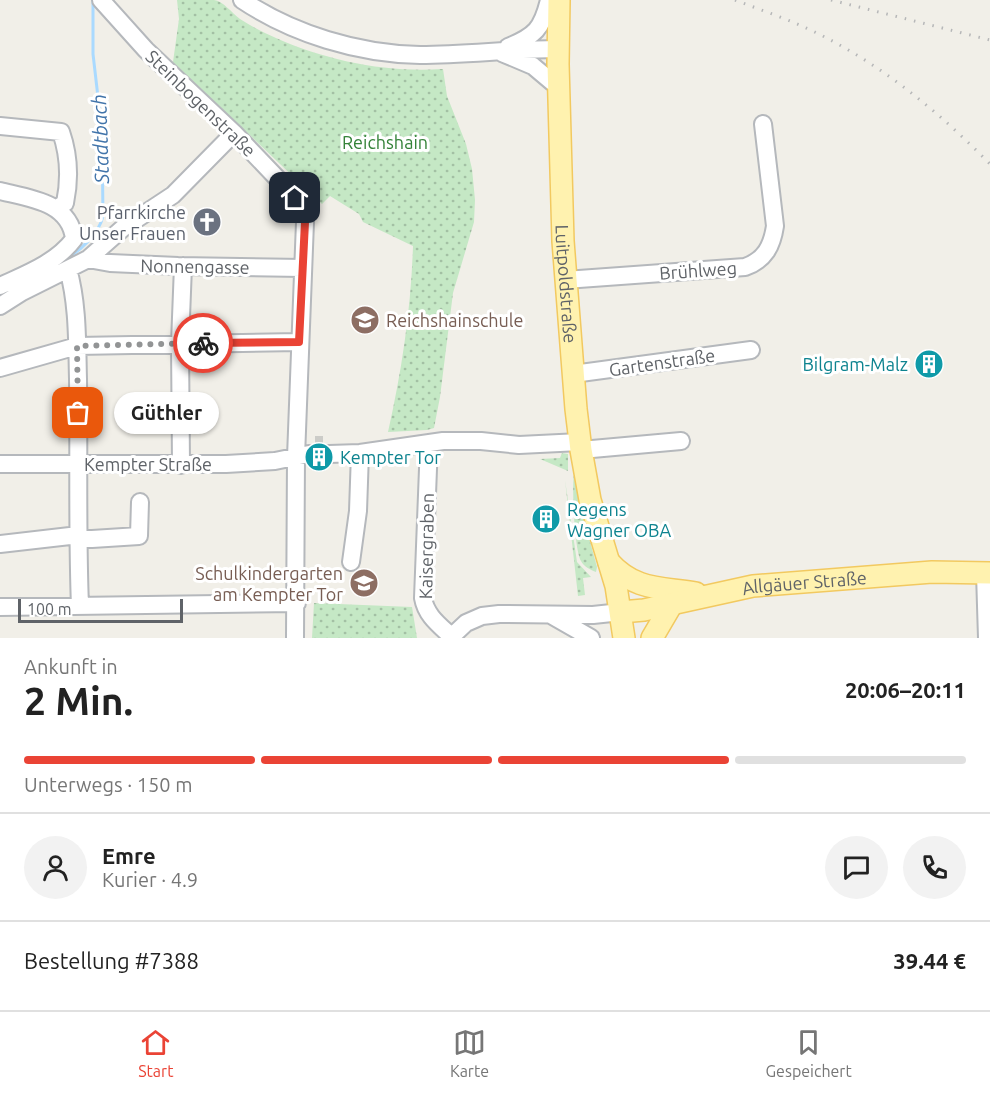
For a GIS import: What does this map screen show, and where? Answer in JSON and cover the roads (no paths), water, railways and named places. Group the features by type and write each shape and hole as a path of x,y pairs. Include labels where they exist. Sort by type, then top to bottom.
{"main road":[{"name":"Luitpoldstraße","path":"559,0 558,49 565,280 573,374 581,446 592,506 609,562 621,612 624,638"},
{"path":"552,82 560,102"},
{"path":"609,562 620,574 636,583 705,595"},
{"name":"Allgäuer Straße","path":"621,612 672,604 753,586 798,581 933,572 988,573"},
{"path":"652,638 672,604"}],"street":[{"name":"Steinbogenstraße","path":"101,0 146,50 234,134 295,198 303,211 305,222 299,342 314,451 295,638"},
{"path":"242,0 268,17 308,33 384,52 439,54 558,49"},
{"path":"499,51 528,39 545,17 549,0"},
{"path":"499,51 508,57 533,66 552,82"},
{"name":"Brühlweg","path":"565,280 746,267 755,264 765,255 773,240 775,226 763,124"},
{"path":"0,126 61,132 67,151 68,189 65,203 57,208"},
{"path":"0,306 173,195 234,134"},
{"path":"0,190 57,208 71,227 74,239 76,257 73,291 77,346 80,606"},
{"path":"0,286 49,261 76,257"},
{"name":"Nonnengasse","path":"76,257 110,263 303,267"},
{"path":"182,465 180,343 183,266"},
{"path":"0,368 77,346 299,342"},
{"name":"Gartenstraße","path":"573,374 751,350"},
{"name":"Kempter Straße","path":"0,464 182,465 275,461 314,451 358,453 443,441 581,446 681,441"},
{"name":"Kaisergraben","path":"429,443 424,609 450,637"},
{"path":"351,562 358,511 358,453"},
{"path":"0,544 47,538 139,536 140,502"},
{"path":"987,638 988,573"},
{"path":"0,607 297,603"},
{"path":"450,637 466,623 482,616 621,612"},
{"path":"551,614 591,638"}],"waterway":[{"name":"Stadtbach","path":"64,260 88,241 101,223 103,216 102,132 93,54 93,0"}],"tunnel":[{"path":"315,444 323,444"}],"railway":[{"path":"735,0 804,27 880,70 926,105 990,164"},
{"path":"831,0 990,40"}],"place":[{"name":"Pfarrkirche Unser Frauen","path":"207,222"},
{"name":"Reichshainschule","path":"365,320"},
{"name":"Bilgram-Malz","path":"929,364"},
{"name":"Güthler","path":"78,413"},
{"name":"Kempter Tor","path":"319,457"},
{"name":"Regens Wagner OBA","path":"546,519"},
{"name":"Schulkindergarten am Kempter Tor","path":"364,583"}],"park label":[{"name":"Reichshain","path":"385,142"}]}
